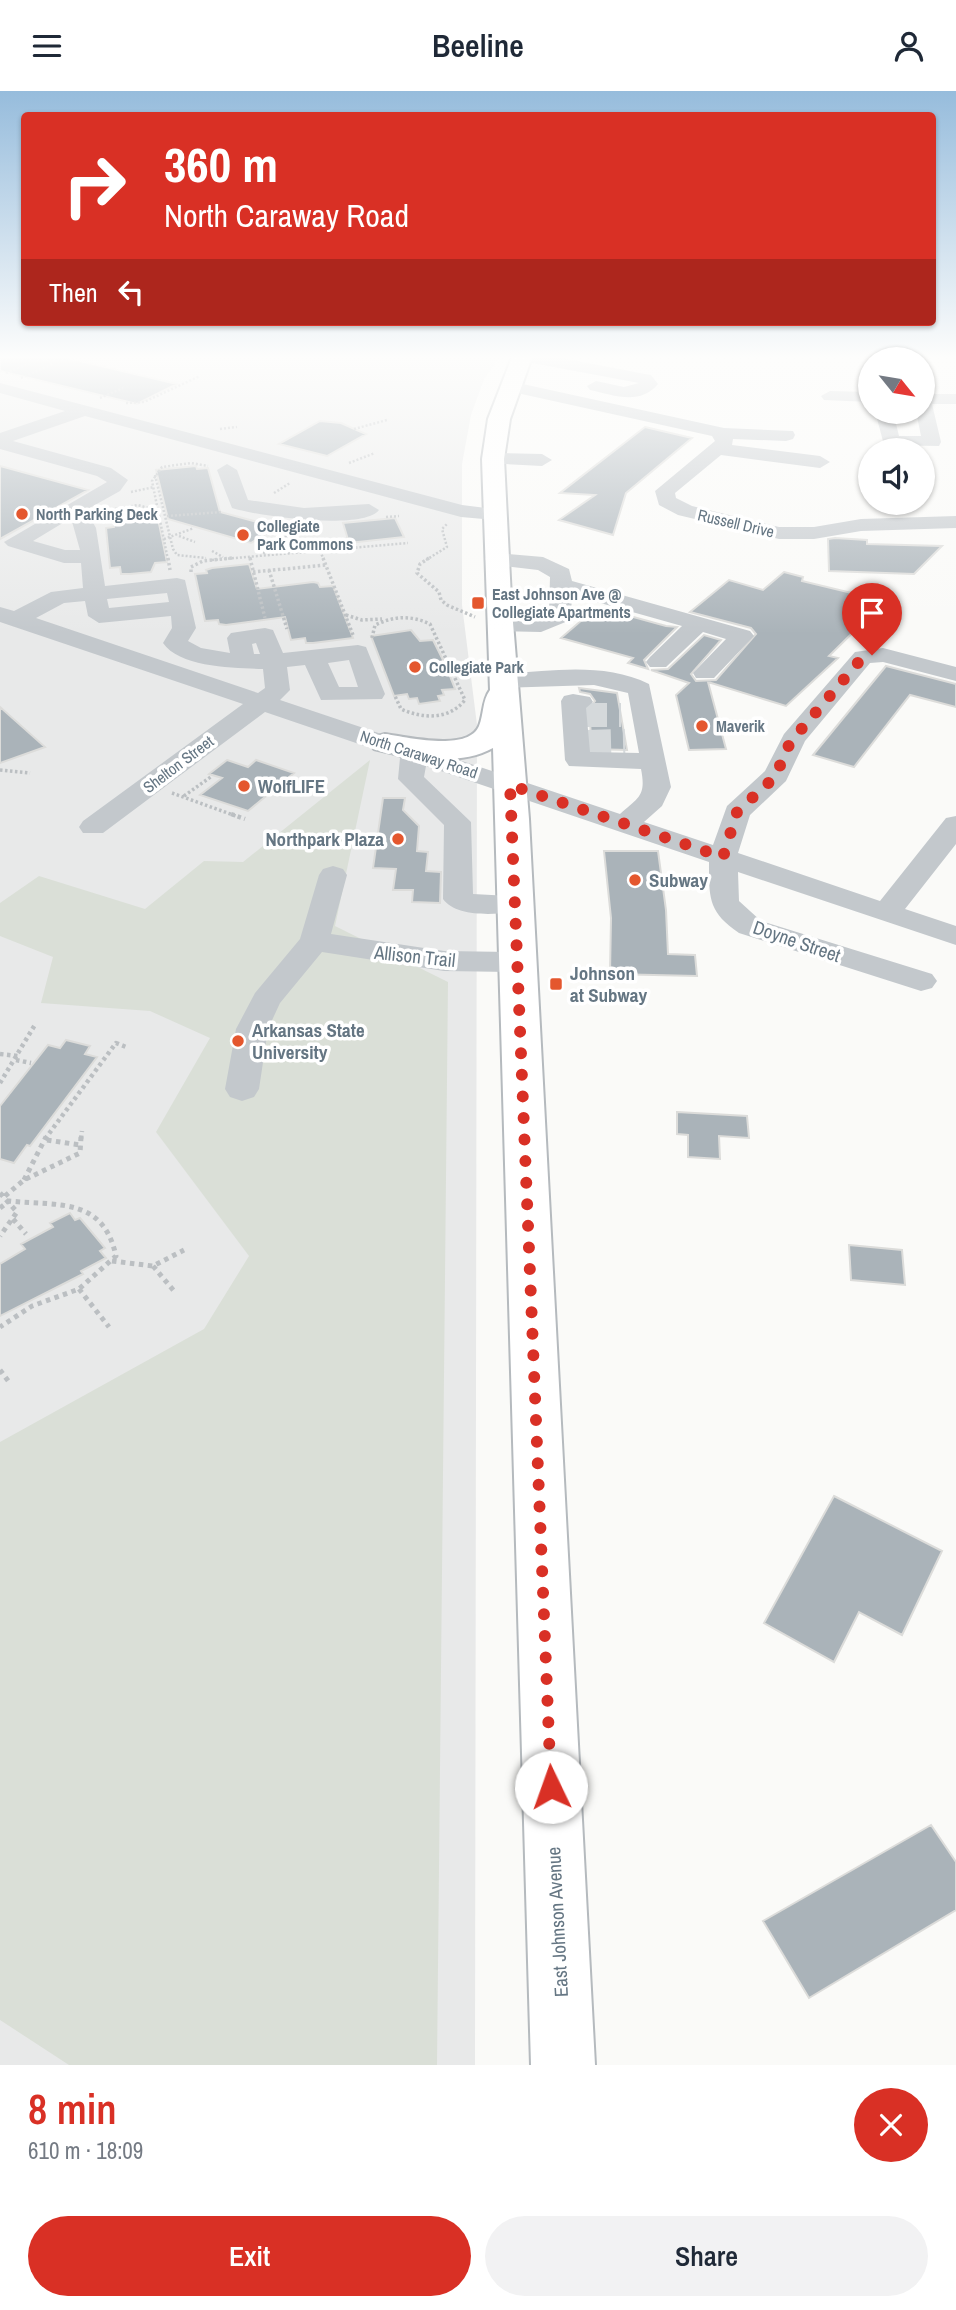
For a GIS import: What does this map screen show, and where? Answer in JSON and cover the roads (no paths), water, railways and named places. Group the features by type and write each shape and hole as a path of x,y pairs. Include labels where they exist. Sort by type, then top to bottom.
{"main road":[{"name":"East Johnson Avenue","path":"494,449 496,559 488,627 503,681 510,785 563,2065"},
{"path":"385,743 458,750 482,741 492,731 503,681"},
{"path":"545,2065 558,1940"}],"street":[{"path":"27,449 104,472 118,479 113,487 15,542 64,557 89,556"},
{"path":"201,449 301,487 495,514"},
{"name":"Russell Drive","path":"708,449 664,491 666,501 685,511 779,533 814,533 874,524 956,522"},
{"path":"760,449 820,462"},
{"path":"493,459 542,460"},
{"path":"218,468 239,504 301,487"},
{"path":"301,487 293,516 369,510"},
{"path":"74,508 85,519 93,593 99,616 181,608 184,628 175,640 178,646 244,663 239,638 265,635 274,661 278,690 264,701"},
{"path":"488,627 541,625 560,615 561,574 544,564 496,559"},
{"path":"561,585 742,636 705,673"},
{"path":"8,616 59,597 93,593"},
{"name":"North Caraway Road","path":"8,616 956,936"},
{"path":"658,662 699,623"},
{"name":"Doyne Street","path":"921,981 750,927 734,917 724,902 723,857 737,812 777,775 784,753 793,739 863,657 872,655 956,674"},
{"path":"274,661 313,657"},
{"path":"503,681 578,717"},
{"path":"578,717 631,682 640,689 636,726 658,787 652,800 625,824"},
{"name":"Shelton Street","path":"93,827 264,701"},
{"path":"578,717 578,760 636,726"},
{"path":"414,753 411,779 457,822 460,830 458,899 467,903 516,903"},
{"path":"886,912 956,824"},
{"path":"242,1089 247,1048 261,1010 314,941 333,875"},
{"name":"Allison Trail","path":"314,941 444,961 517,962"}],"tunnel":[{"path":"583,715 621,715"},
{"path":"587,742 625,741"}],"place":[{"name":"North Parking Deck","path":"22,514"},
{"name":"Collegiate Park Commons","path":"243,535"},
{"name":"East Johnson Ave @ Collegiate Apartments","path":"478,603"},
{"name":"Collegiate Park","path":"415,667"},
{"name":"Maverik","path":"702,726"},
{"name":"WolfLIFE","path":"244,786"},
{"name":"Northpark Plaza","path":"398,839"},
{"name":"Subway","path":"635,880"},
{"name":"Johnson at Subway","path":"556,984"},
{"name":"Arkansas State University","path":"238,1041"}]}
